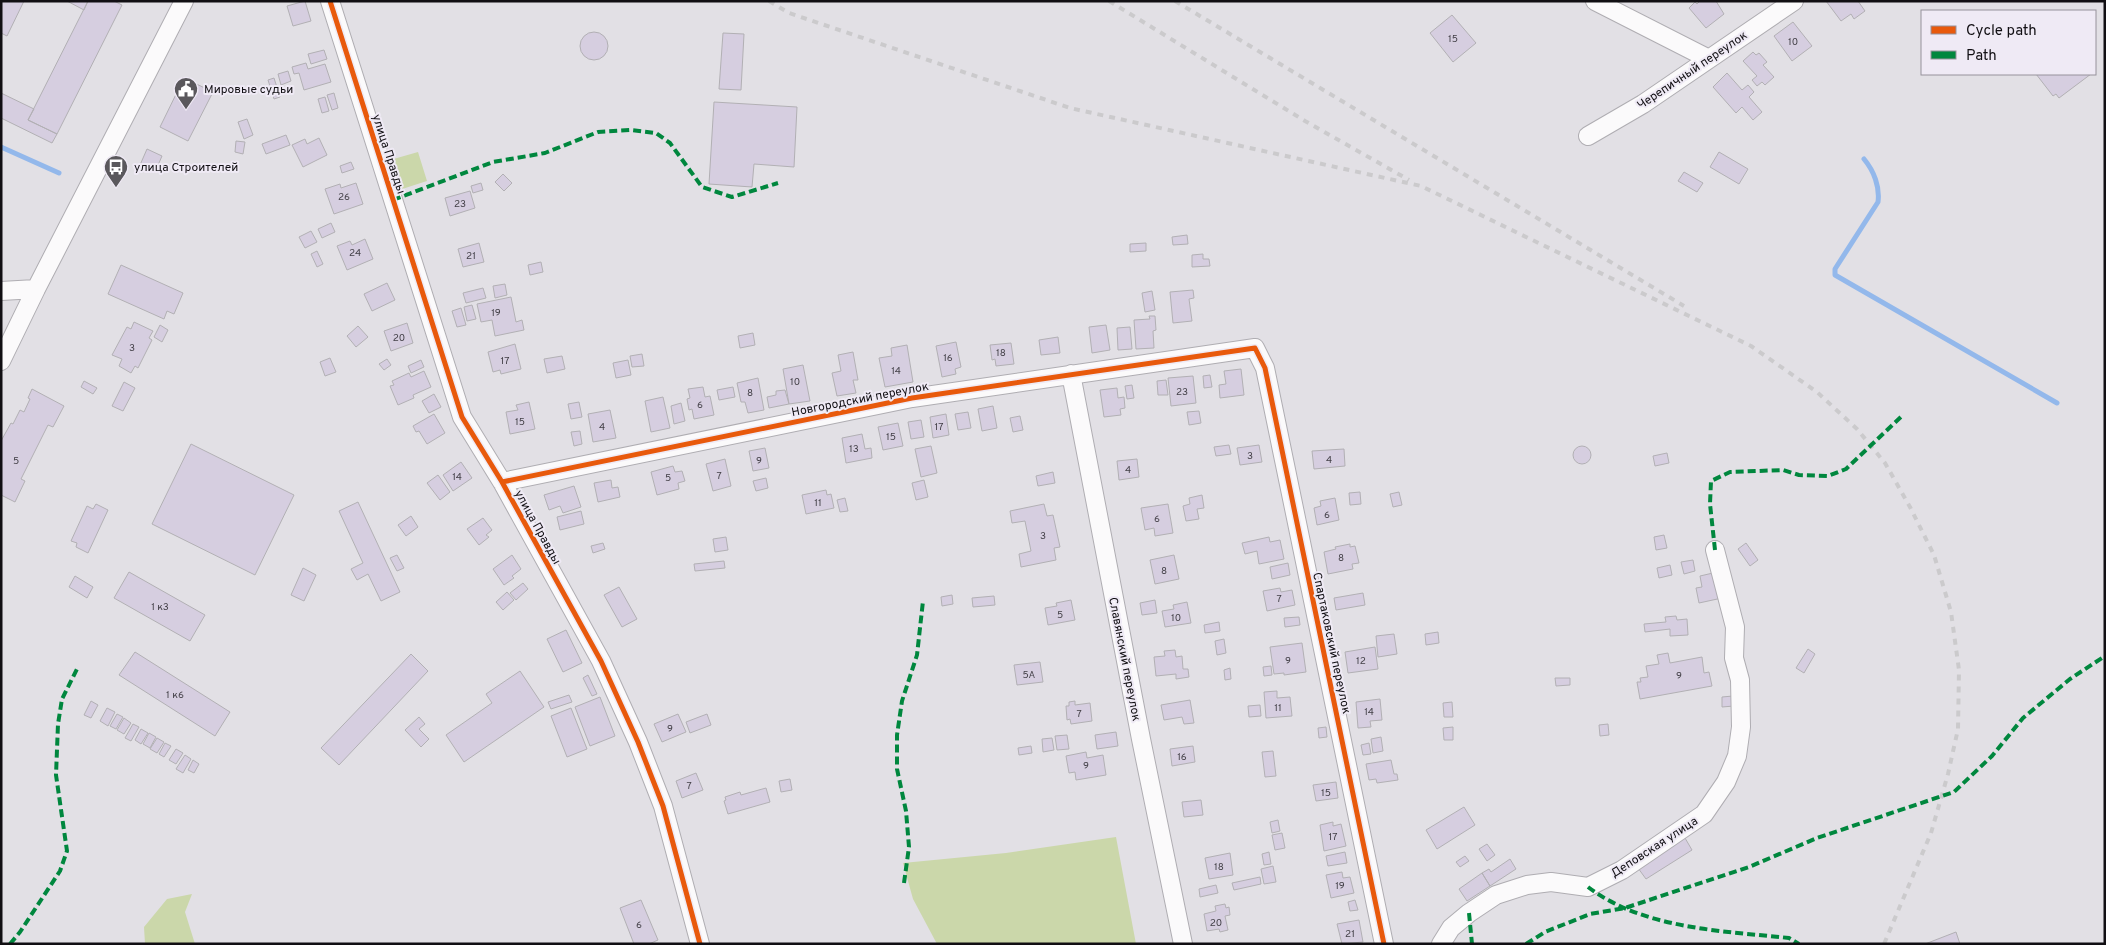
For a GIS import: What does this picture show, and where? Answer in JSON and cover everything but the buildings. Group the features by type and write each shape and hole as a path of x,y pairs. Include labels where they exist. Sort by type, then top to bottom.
{"street":[{"path":"1,361 184,1"},
{"name":"улица Правды","path":"330,1 462,417 502,482 601,661 638,742 663,806 700,944"},
{"path":"1596,1 1709,59"},
{"name":"Черепичный переулок","path":"1588,136 1643,104 1794,1"},
{"path":"1,291 36,289"},
{"name":"Новгородский переулок","path":"502,482 912,398 1255,348"},
{"name":"Спартаковский переулок","path":"1255,348 1265,368 1384,944"},
{"name":"Славянский переулок","path":"1070,374 1141,740 1183,944"},
{"name":"Деповская улица","path":"1441,944 1451,928 1469,912 1496,896 1527,885 1551,882 1588,887 1622,870 1643,854 1678,834 1704,814 1726,782 1737,756 1741,727 1740,680 1734,658 1734,627 1715,550"}],"green space":[{"path":"418,152 427,181 399,190 390,160"},
{"path":"1116,837 1136,944 937,944 913,899 903,863 1006,853"},
{"path":"192,894 185,912 195,944 145,944 144,927 167,899"}],"waterway":[{"path":"1,147 59,173"},
{"path":"1864,159 1875,179 1878,202 1835,269 1835,275 2057,403"}],"railway":[{"path":"769,1 789,13 1070,108 1421,186 1751,346 1817,392 1857,429 1885,463 1910,507 1934,555 1951,612 1959,670 1958,729 1948,774 1931,833 1884,944"},
{"path":"1109,1 1305,121 1409,180"},
{"path":"1175,1 1684,306"}],"marked path":[{"path":"393,200 493,162 545,153 598,132 631,130 656,133 670,143 702,187 732,197 778,183"},
{"path":"1715,550 1710,504 1711,481 1730,472 1783,470 1799,475 1828,476 1846,469 1903,415"},
{"path":"904,883 909,847 906,811 897,769 897,735 902,701 917,655 923,601"},
{"path":"1526,944 1545,932 1590,914 1625,908 1749,867 1817,838 1954,792 1992,756 2023,718 2070,679 2105,656"},
{"path":"10,944 60,871 67,851 56,775 58,724 62,699 78,667"},
{"path":"1588,887 1610,901 1633,912 1658,920 1711,930 1789,938 1799,944"},
{"path":"1469,913 1472,944"}],"cycle path":[{"path":"330,1 462,417 502,482 601,661 638,742 663,806 700,944"},
{"path":"502,482 912,398 1255,348 1265,368 1384,944"}],"place":[{"name":"Мировые судьи","path":"186,110"},
{"name":"улица Строителей","path":"116,188"}]}
